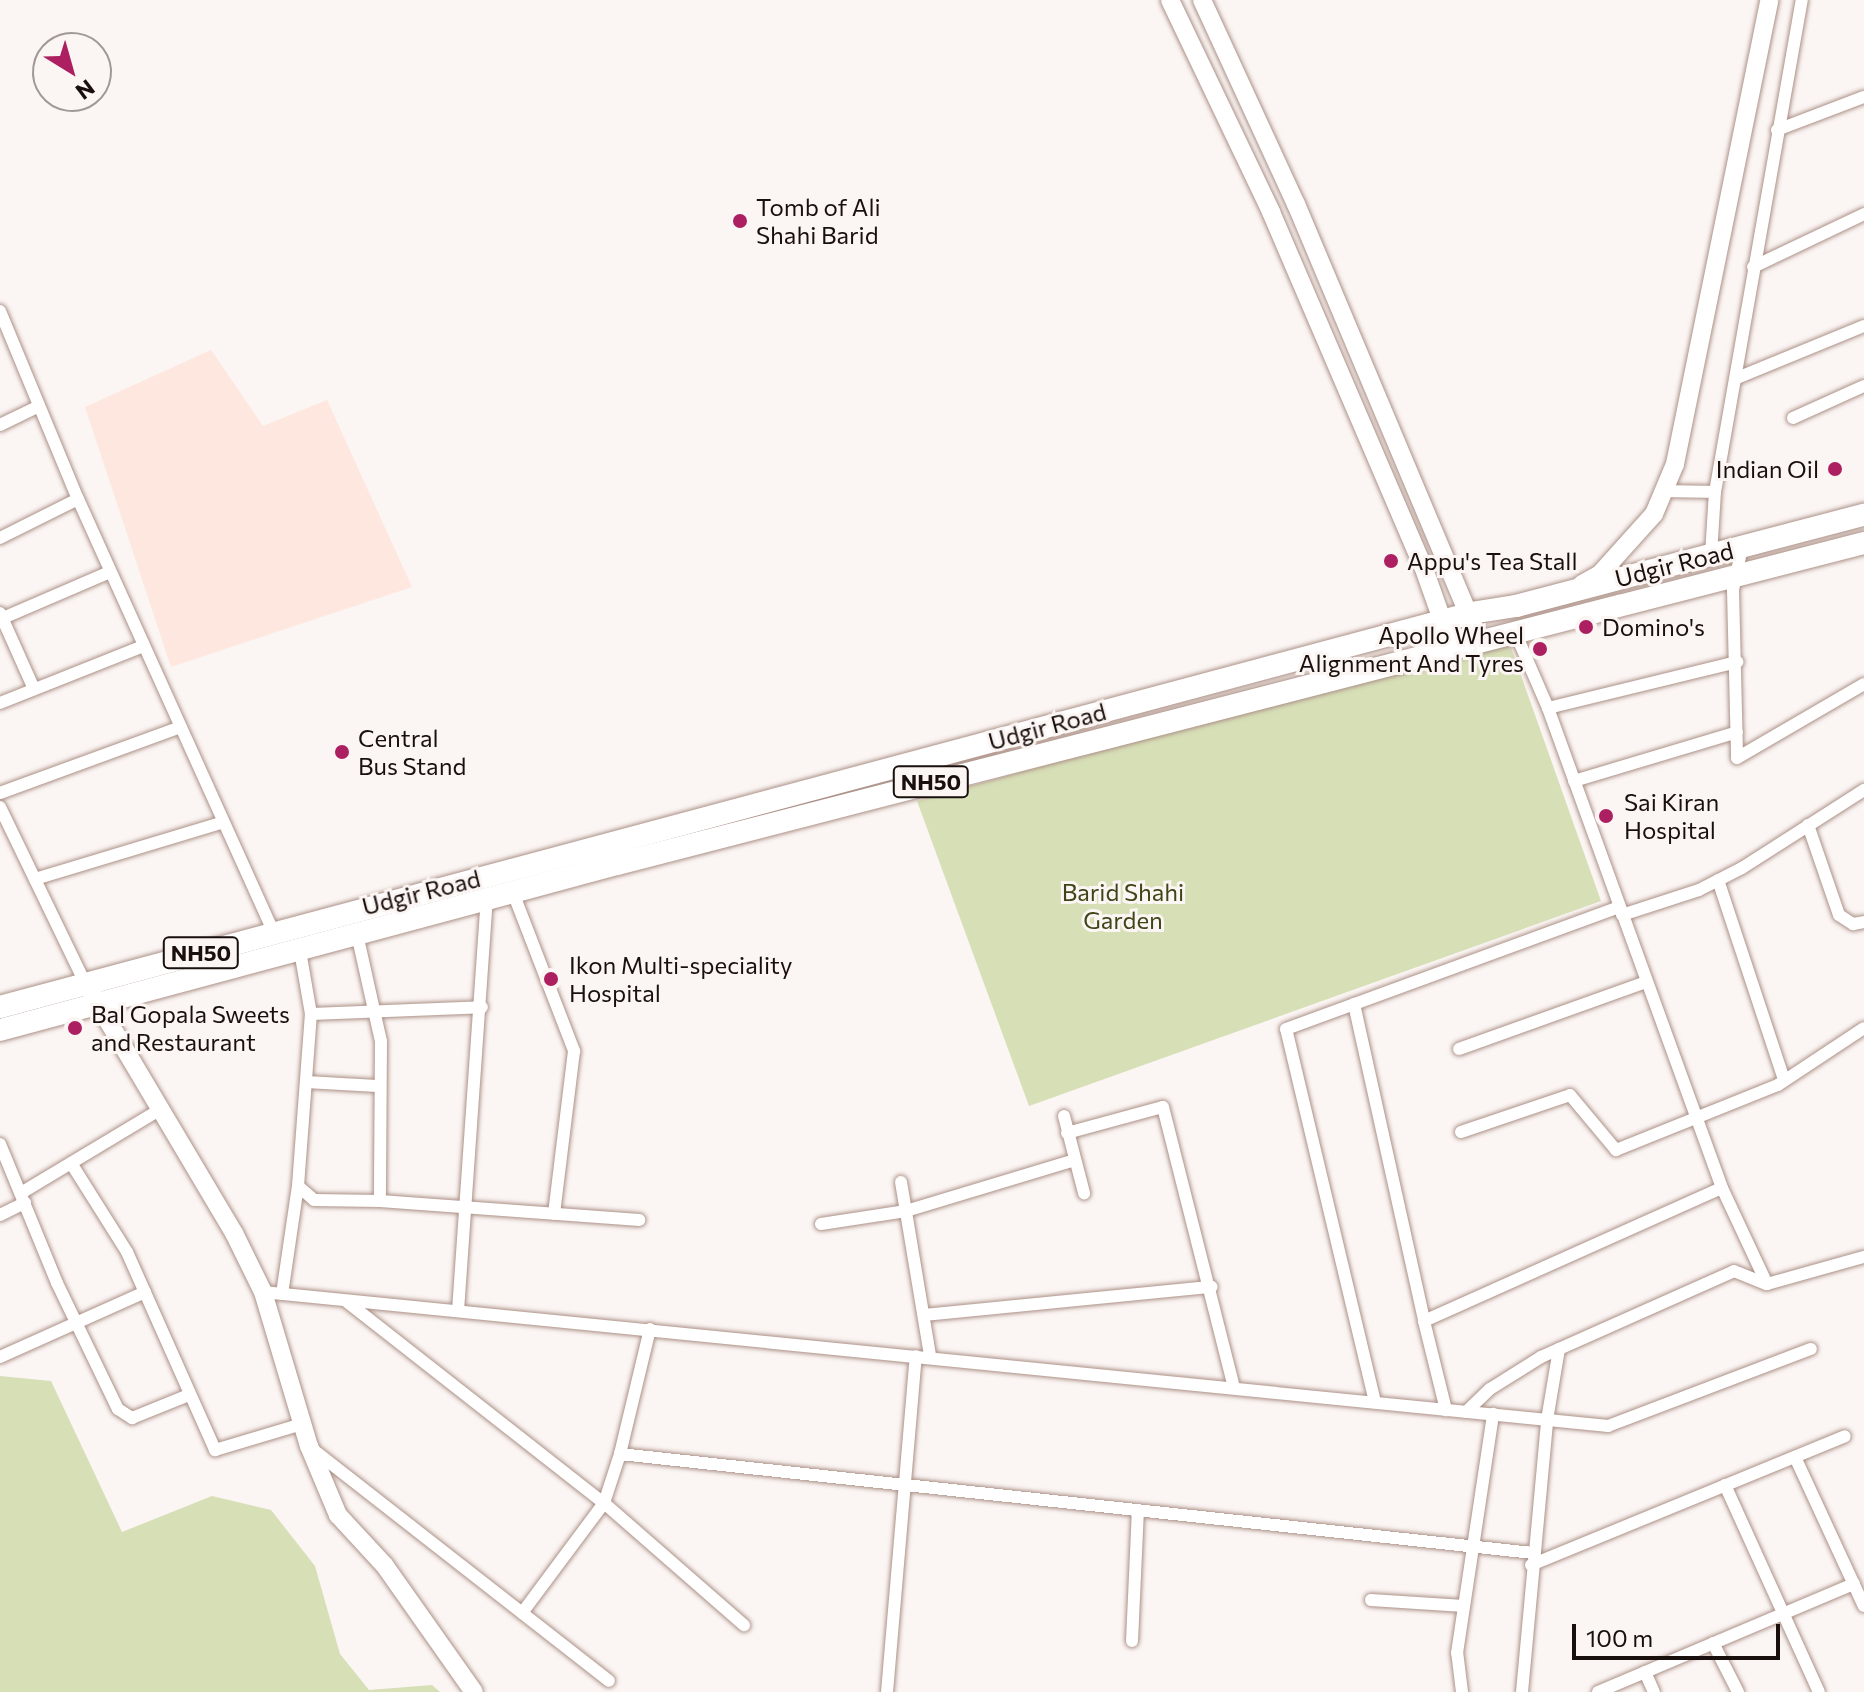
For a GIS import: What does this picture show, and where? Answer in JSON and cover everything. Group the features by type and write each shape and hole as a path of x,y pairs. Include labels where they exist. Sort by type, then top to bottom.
{"highway":[{"name":"Udgir Road","path":"286,945 295,926 1471,613 1864,515"},
{"name":"Udgir Road","path":"0,1007 92,994 286,945 357,934 1864,543"},
{"name":"Udgir Road","path":"0,1030 92,994"}],"street":[{"path":"1202,0 1296,204 1471,613 1480,641"},
{"path":"1569,591 1600,574 1654,514 1665,491 1718,264 1769,0"},
{"path":"1711,555 1715,492 1802,0"},
{"path":"1176,1 1271,212 1445,621 1452,648"},
{"path":"1777,130 1864,97"},
{"path":"1753,267 1864,214"},
{"path":"0,311 37,407 221,823 286,945 311,1014 298,1186 272,1293"},
{"path":"1737,378 1864,326"},
{"path":"1793,418 1864,386"},
{"path":"0,425 37,407"},
{"path":"1665,491 1715,492"},
{"path":"0,538 78,499"},
{"path":"1742,547 1736,577 1737,758 1864,684"},
{"path":"34,689 1,615 110,572"},
{"path":"1515,632 1548,708 1722,1188 1767,1284"},
{"path":"0,703 143,646"},
{"path":"1548,708 1737,662"},
{"path":"0,793 180,727"},
{"path":"1574,781 1737,732"},
{"path":"1375,1402 1286,1029 1620,911 1718,880 1863,793"},
{"path":"0,807 92,994 159,1110 272,1293 302,1424 338,1515 385,1566 474,1692"},
{"path":"35,879 221,823"},
{"path":"1808,825 1839,915 1853,924 1864,922"},
{"path":"496,872 513,892 574,1051 554,1214"},
{"path":"458,1311 469,1208 487,899 496,872"},
{"path":"1718,880 1784,1079"},
{"path":"357,934 381,1041 377,1086 380,1201"},
{"path":"1459,1049 1646,982"},
{"path":"1354,1004 1446,1410"},
{"path":"311,1014 372,1008 482,1007"},
{"path":"1461,1132 1563,1094 1577,1098 1616,1150 1697,1119 1815,1065 1864,1028"},
{"path":"306,1082 377,1086"},
{"path":"1067,1133 1163,1107 1212,1287 1234,1387"},
{"path":"0,1215 71,1163 159,1110"},
{"path":"1064,1116 1072,1161 1084,1193"},
{"path":"0,1144 77,1323 123,1415 132,1418 189,1395"},
{"path":"821,1224 906,1211 1072,1161"},
{"path":"71,1163 127,1252 215,1450 302,1424"},
{"path":"901,1182 930,1356"},
{"path":"298,1186 314,1200 380,1201 639,1220"},
{"path":"1424,1321 1722,1188"},
{"path":"1466,1412 1490,1389 1559,1349 1734,1271 1767,1284 1864,1257"},
{"path":"924,1315 1212,1287"},
{"path":"0,1357 145,1292"},
{"path":"272,1293 930,1356 1608,1426 1811,1349"},
{"path":"344,1300 604,1503 744,1625"},
{"path":"522,1613 604,1503 620,1454 650,1329"},
{"path":"1522,1692 1532,1559 1547,1420 1559,1349"},
{"path":"887,1692 916,1356"},
{"path":"1462,1692 1457,1653 1493,1414"},
{"path":"620,1454 1475,1547 1532,1559 1845,1436"},
{"path":"309,1446 609,1681"},
{"path":"1795,1457 1864,1606"},
{"path":"1725,1485 1819,1692"},
{"path":"1132,1641 1138,1510"},
{"path":"1598,1692 1854,1584"},
{"path":"1371,1600 1464,1606"},
{"path":"1713,1643 1738,1692"},
{"path":"1645,1672 1654,1692"}],"shaded area":[{"path":"211,350 263,426 327,400 412,587 171,667 85,407"}],"green space":[{"name":"Barid Shahi Garden","path":"1507,636 1601,901 1029,1106 917,801"},
{"path":"0,1376 51,1381 122,1532 212,1496 271,1510 315,1566 340,1654 369,1690 432,1685 440,1692 0,1692"}],"place":[{"name":"Tomb of Ali Shahi Barid","path":"740,221"},
{"name":"Indian Oil","path":"1835,469"},
{"name":"Appu's Tea Stall","path":"1391,561"},
{"name":"Domino's","path":"1586,627"},
{"name":"Apollo Wheel Alignment And Tyres","path":"1540,649"},
{"name":"Central Bus Stand","path":"342,752"},
{"name":"Sai Kiran Hospital","path":"1606,816"},
{"name":"Ikon Multi-speciality Hospital","path":"551,979"},
{"name":"Bal Gopala Sweets and Restaurant","path":"75,1028"}]}
